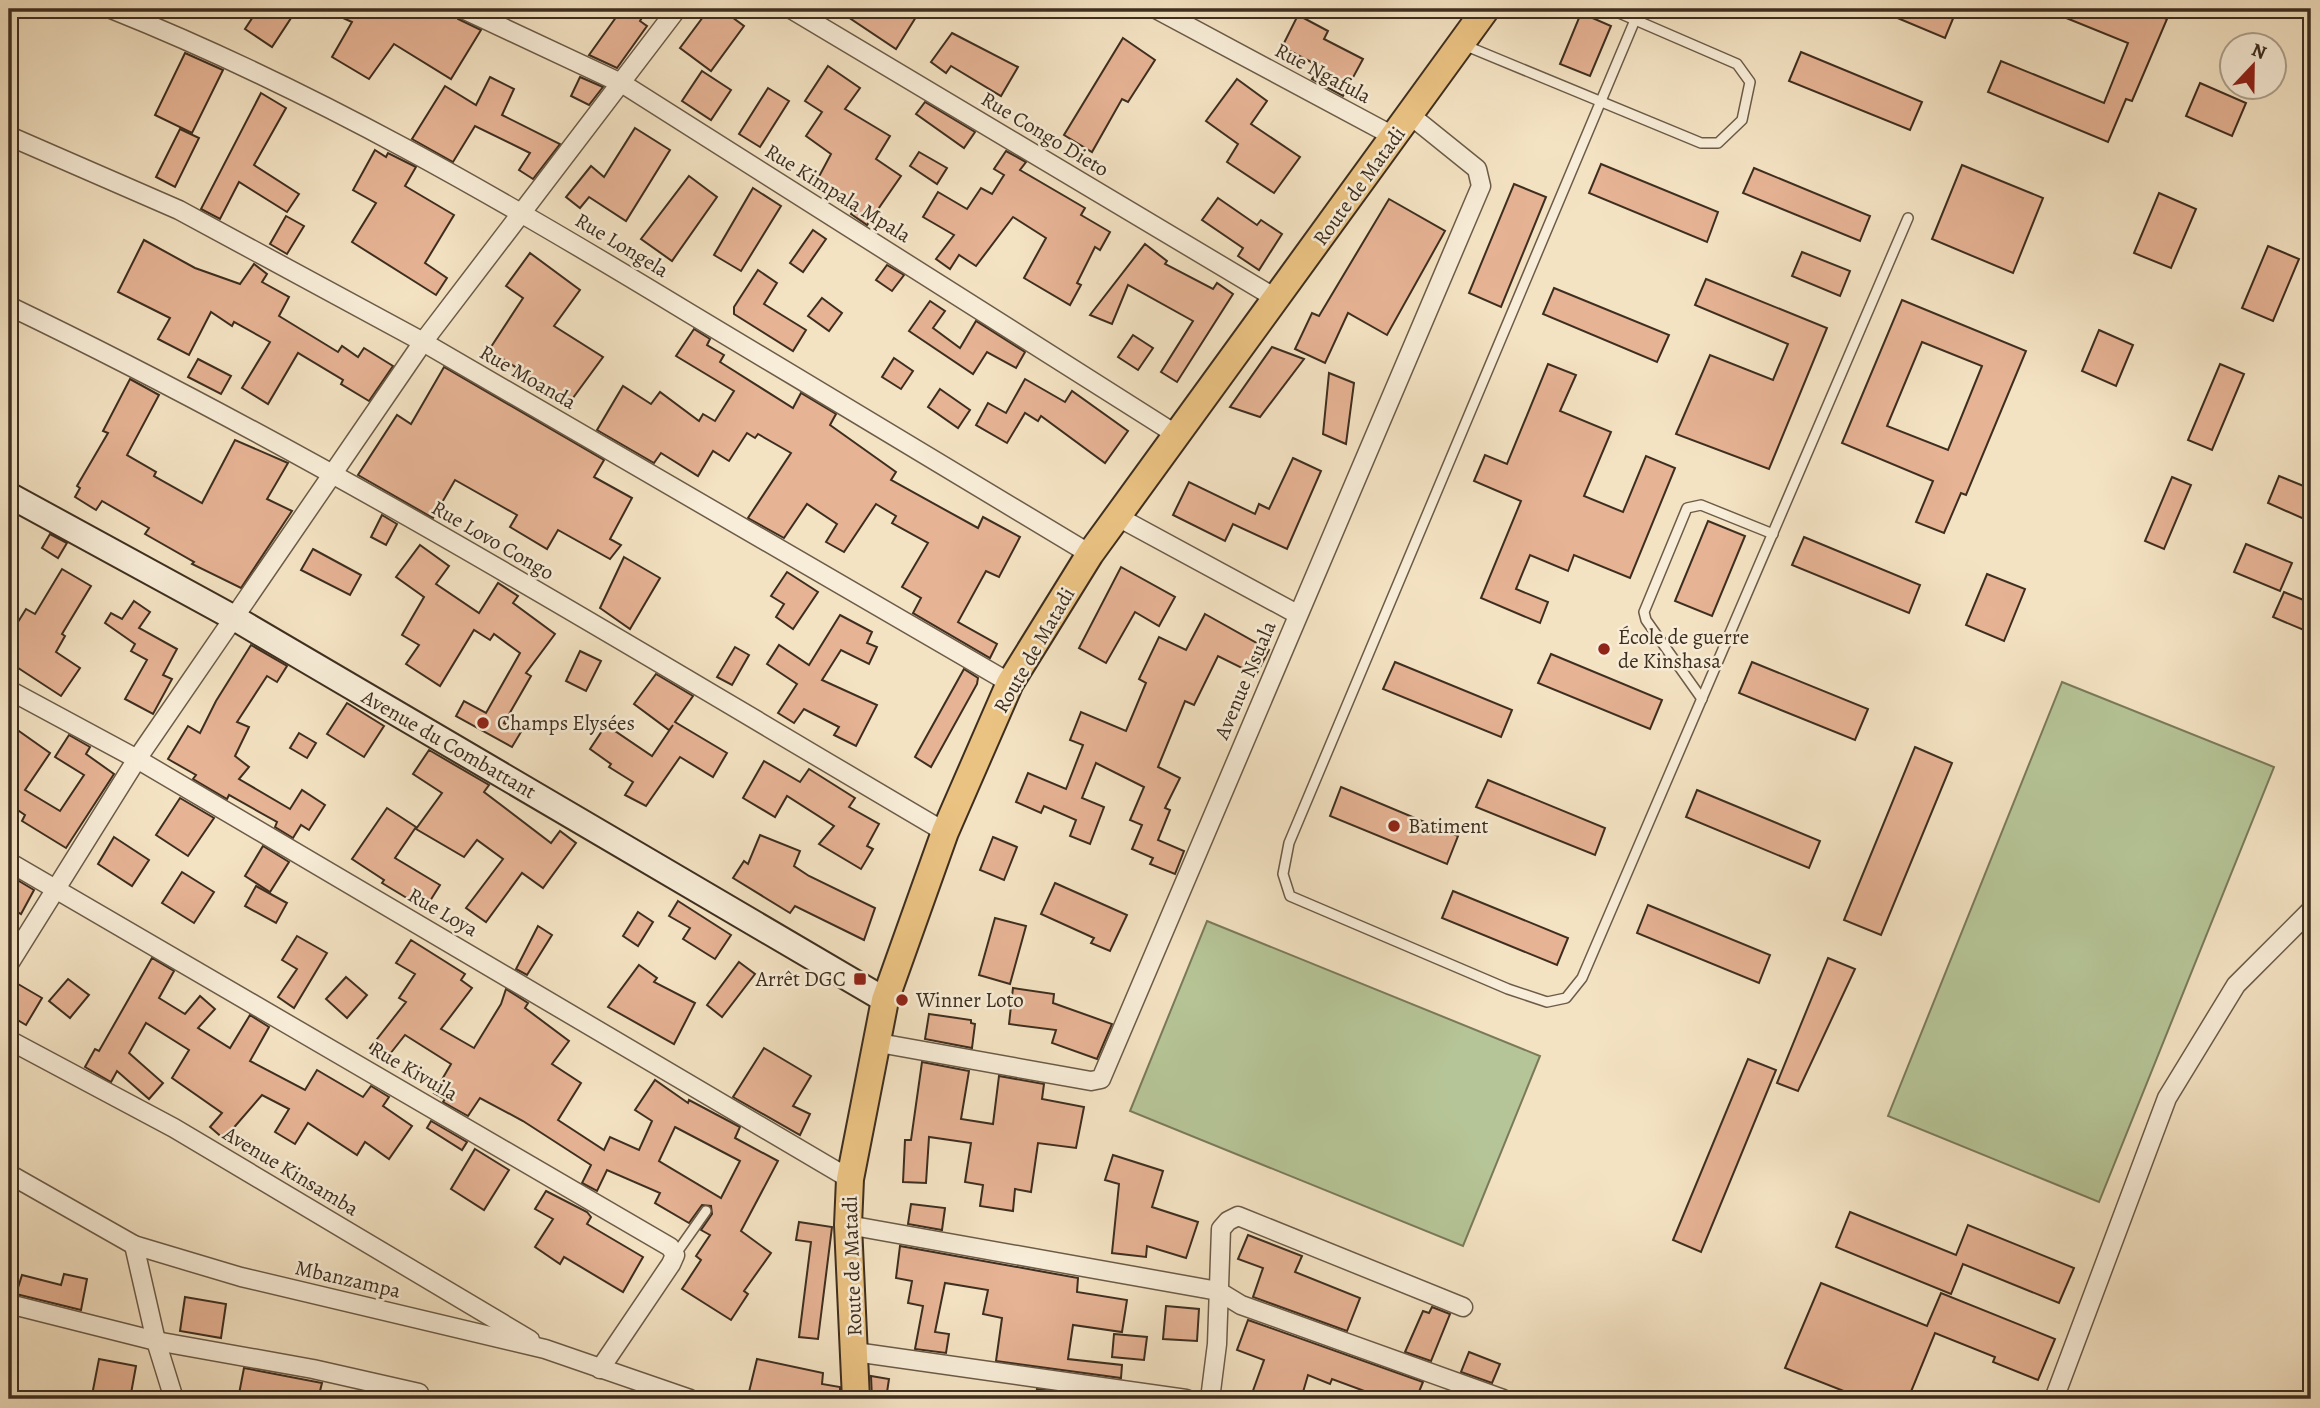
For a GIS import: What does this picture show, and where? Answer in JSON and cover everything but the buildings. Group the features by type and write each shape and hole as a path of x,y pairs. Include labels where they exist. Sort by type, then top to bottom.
{"main road":[{"name":"Route de Matadi","path":"856,1399 848,1225 850,1179 886,1000 945,832 1010,683 1090,554 1486,9"}],"street":[{"name":"Rue Longela","path":"111,9 176,35 353,120 523,212 1090,554"},
{"name":"Rue Kimpala Mpala","path":"463,9 623,84 1177,435"},
{"path":"9,964 137,759 236,619 423,342 623,84 677,9"},
{"name":"Rue Congo Dieto","path":"791,9 1277,299"},
{"name":"Rue Ngafula","path":"1156,9 1395,137"},
{"name":"Avenue Nsuala","path":"879,1044 1091,1081 1101,1079 1481,186 1477,169 1410,115"},
{"name":"Rue Moanda","path":"9,136 179,209 423,342 1010,683"},
{"name":"Rue Lovo Congo","path":"9,306 95,347 334,473 945,832"},
{"name":"Avenue du Combattant","path":"9,495 236,619 886,1000"},
{"path":"1118,517 1297,614"},
{"name":"Rue Loya","path":"9,690 137,759 850,1179"},
{"name":"Rue Kivuila","path":"9,862 670,1247 675,1255"},
{"path":"2054,1399 2167,1098 2236,985 2311,910"},
{"name":"Avenue Kinsamba","path":"9,1040 174,1128 545,1349"},
{"name":"Mbanzampa","path":"9,1174 134,1245 241,1277 545,1349 680,1398"},
{"path":"1210,1399 1217,1344 1221,1229 1228,1220 1238,1216 1463,1307"},
{"path":"848,1225 1218,1291 1241,1305 1503,1399"},
{"path":"134,1245 156,1341 174,1399"},
{"path":"600,1369 675,1255"},
{"path":"9,1304 156,1341 313,1368 419,1393"},
{"path":"855,1352 1186,1399"}],"lane":[{"path":"1462,44 1700,143 1718,143 1742,120 1750,82 1737,64 1609,9"},
{"path":"1635,20 1289,843 1283,874 1290,896 1508,989 1547,1002 1566,998 1582,978 1908,218"},
{"path":"1702,699 1646,620 1646,602 1687,508 1701,505 1773,534"},
{"path":"675,1255 706,1211"}],"green space":[{"path":"2062,682 2274,767 2099,1202 1888,1116"},
{"path":"1207,921 1540,1056 1463,1246 1130,1111"}],"place":[{"name":"École de guerre de Kinshasa","path":"1604,649"},
{"name":"Champs Elysées","path":"483,723"},
{"name":"Batiment","path":"1394,826"},
{"name":"Arrêt DGC","path":"860,979"},
{"name":"Winner Loto","path":"902,1000"}]}
